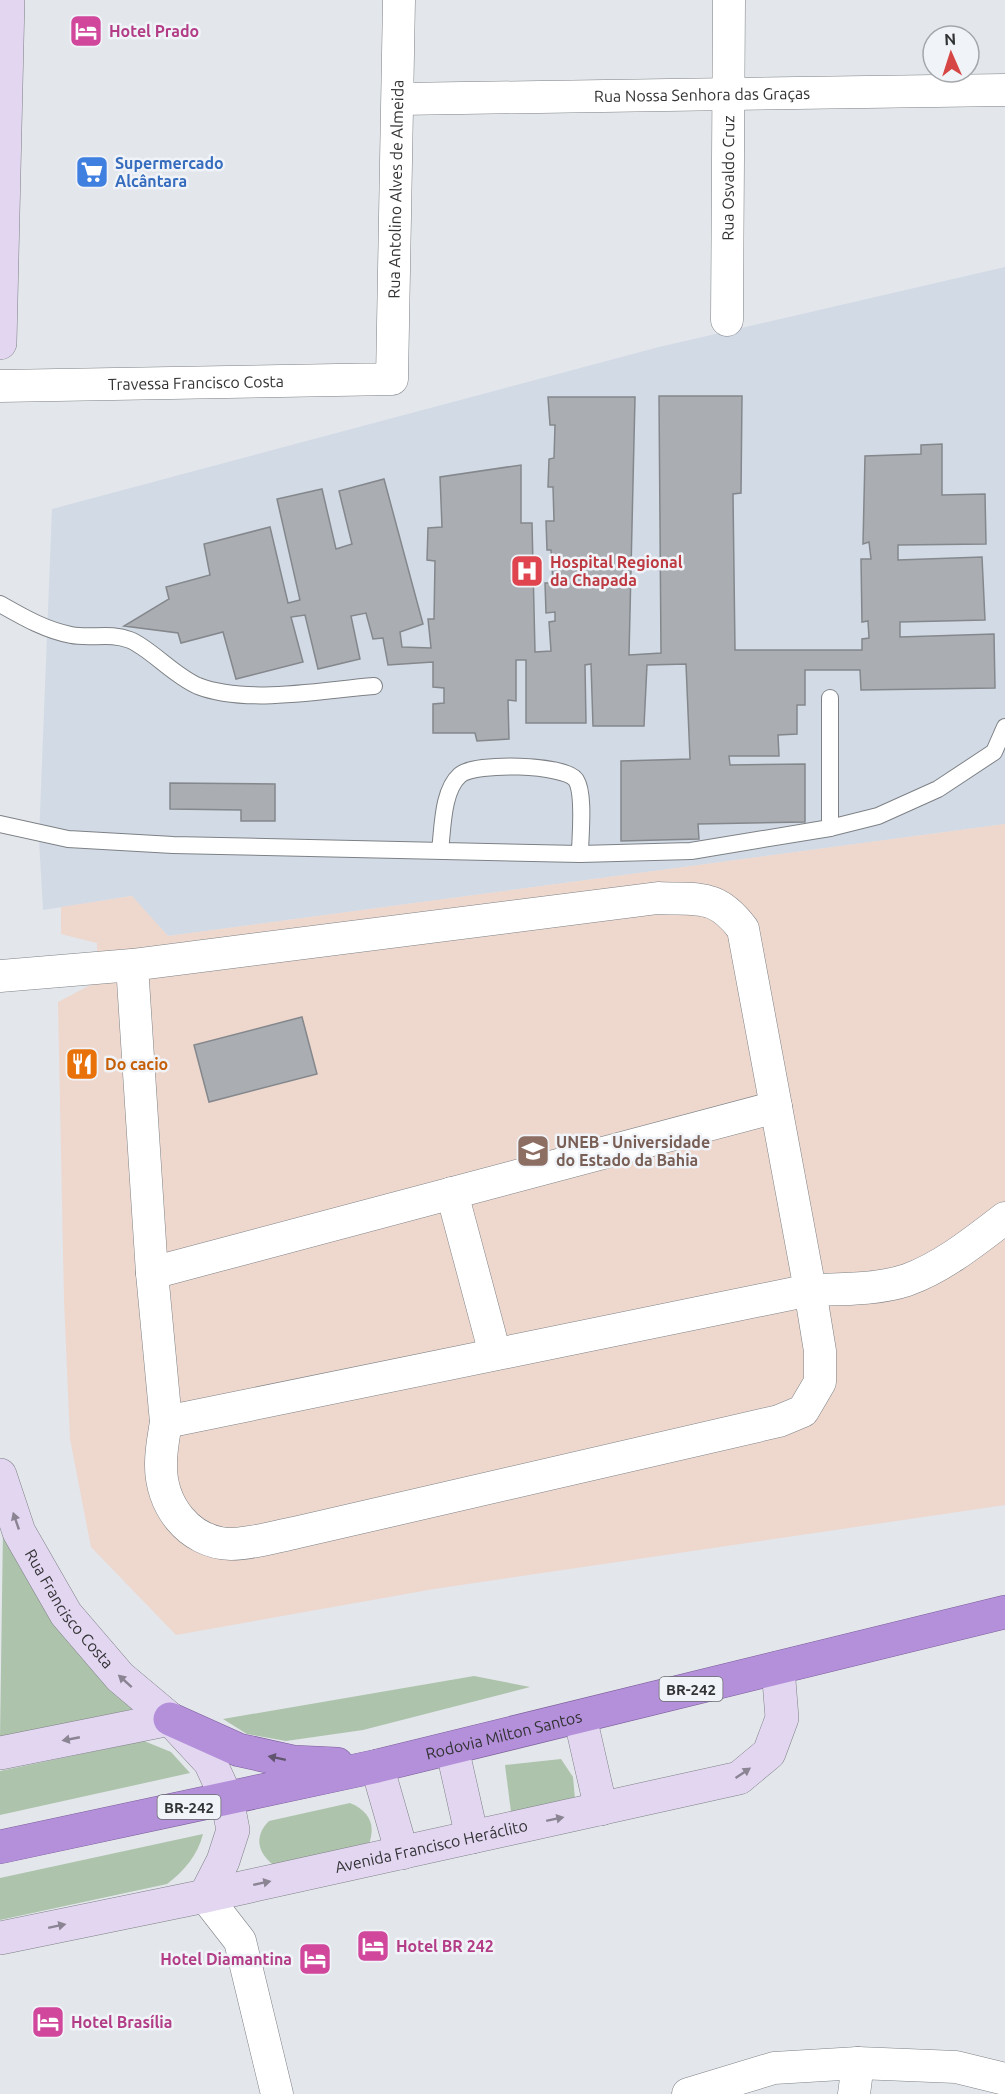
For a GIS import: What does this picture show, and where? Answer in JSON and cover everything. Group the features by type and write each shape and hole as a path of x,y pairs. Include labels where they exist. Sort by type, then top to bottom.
{"highway":[{"name":"Rodovia Milton Santos","path":"0,1847 377,1766 1005,1612"},
{"path":"170,1719 239,1750 294,1762 377,1766"}],"main road":[{"path":"0,344 8,0"},
{"name":"Rua Francisco Costa","path":"0,1474 19,1532 66,1614 120,1677 170,1719 210,1762 227,1798 233,1830 223,1861 205,1896"},
{"name":"Avenida Francisco Heráclito","path":"0,1938 205,1896 739,1778 769,1753 782,1718 778,1668"},
{"path":"580,1717 601,1809"},
{"path":"0,1753 170,1719"},
{"path":"452,1748 472,1837"},
{"path":"377,1766 402,1853"}],"street":[{"name":"Rua Antolino Alves de Almeida","path":"392,379 399,99 399,0"},
{"name":"Rua Osvaldo Cruz","path":"727,320 729,0"},
{"name":"Rua Nossa Senhora das Graças","path":"399,99 727,92 1005,90"},
{"name":"Travessa Francisco Costa","path":"0,386 392,379"},
{"path":"0,976 132,965 658,898 706,900 729,911 742,929 820,1351 820,1382 803,1410 780,1421 294,1533 231,1544 202,1538 178,1520 167,1499 161,1465 166,1422 152,1273 132,965"},
{"path":"152,1273 776,1107"},
{"path":"452,1193 495,1354"},
{"path":"166,1422 810,1290 867,1288 907,1280 959,1253 1005,1218"},
{"path":"205,1896 240,1941 277,2094"},
{"path":"688,2094 774,2068 858,2063 956,2067 1005,2079"},
{"path":"854,2094 858,2063"}],"lane":[{"path":"0,604 38,625 73,635 110,634 131,640 156,660 198,686 237,694 374,686"},
{"path":"830,698 830,828"},
{"path":"0,824 68,839 173,845 580,854 691,850 830,828 878,816 938,789 994,752 1005,727"},
{"path":"440,850 447,801 451,788 461,774 483,768 520,766 563,771 575,779 580,790 580,854"}],"shaded area":[{"name":"Hospital Regional da Chapada","path":"1005,267 1005,824 168,936 131,896 43,910 39,839 52,509 659,347"},
{"name":"UNEB - Universidade do Estado da Bahia","path":"1005,824 1005,1505 434,1589 176,1635 91,1547 70,1439 64,1300 58,1002 98,981 97,943 61,934 61,907 132,896 168,936"}],"green space":[{"path":"3,1528 21,1569 42,1603 138,1708 0,1739"},
{"path":"474,1676 530,1687 363,1730 286,1741 247,1734 223,1719"},
{"path":"144,1741 171,1752 190,1773 0,1815 0,1771"},
{"path":"561,1759 573,1777 575,1799 512,1820 505,1765"},
{"path":"350,1803 362,1810 369,1819 372,1830 369,1844 275,1866 261,1851 259,1839 269,1821"},
{"path":"203,1834 190,1862 167,1884 0,1920 0,1878"}],"building":[{"path":"659,396 742,396 741,493 733,494 735,650 862,650 862,639 869,638 868,621 862,622 861,559 871,559 869,542 863,544 865,456 921,454 921,445 942,444 942,495 985,494 986,544 898,545 898,560 982,557 985,620 900,622 900,637 994,634 995,688 861,690 860,670 805,670 805,705 797,705 797,734 778,735 779,756 729,756 730,765 805,764 805,822 698,824 699,839 621,841 621,761 690,759 686,664 647,665 644,726 593,726 591,664 585,665 586,723 526,723 526,660 516,660 516,701 508,700 509,739 477,741 475,733 433,733 433,704 444,703 444,688 433,687 433,662 388,665 383,638 373,639 366,613 351,616 360,659 318,669 305,615 291,617 303,662 236,679 223,632 181,643 178,633 124,626 169,599 166,587 210,575 204,544 270,527 288,603 300,600 277,499 322,489 336,549 352,544 339,491 384,479 423,624 400,632 402,647 431,648 428,619 434,619 435,561 427,560 428,528 442,527 440,477 521,465 521,523 532,523 535,652 551,651 549,622 555,621 555,612 546,613 545,583 553,583 551,550 547,550 546,521 554,521 553,487 548,487 549,459 554,458 555,425 550,425 548,397 635,397 629,655 661,653"},
{"path":"170,783 275,784 275,821 241,821 241,810 170,809"},
{"path":"302,1017 317,1074 209,1102 194,1045"}],"place":[{"name":"Hotel Prado","path":"86,31"},
{"name":"Supermercado Alcântara","path":"92,172"},
{"name":"Hospital Regional da Chapada","path":"527,571"},
{"name":"Do cacio","path":"82,1064"},
{"name":"UNEB - Universidade do Estado da Bahia","path":"533,1151"},
{"name":"Hotel BR 242","path":"373,1946"},
{"name":"Hotel Diamantina","path":"315,1959"},
{"name":"Hotel Brasília","path":"48,2022"}]}
